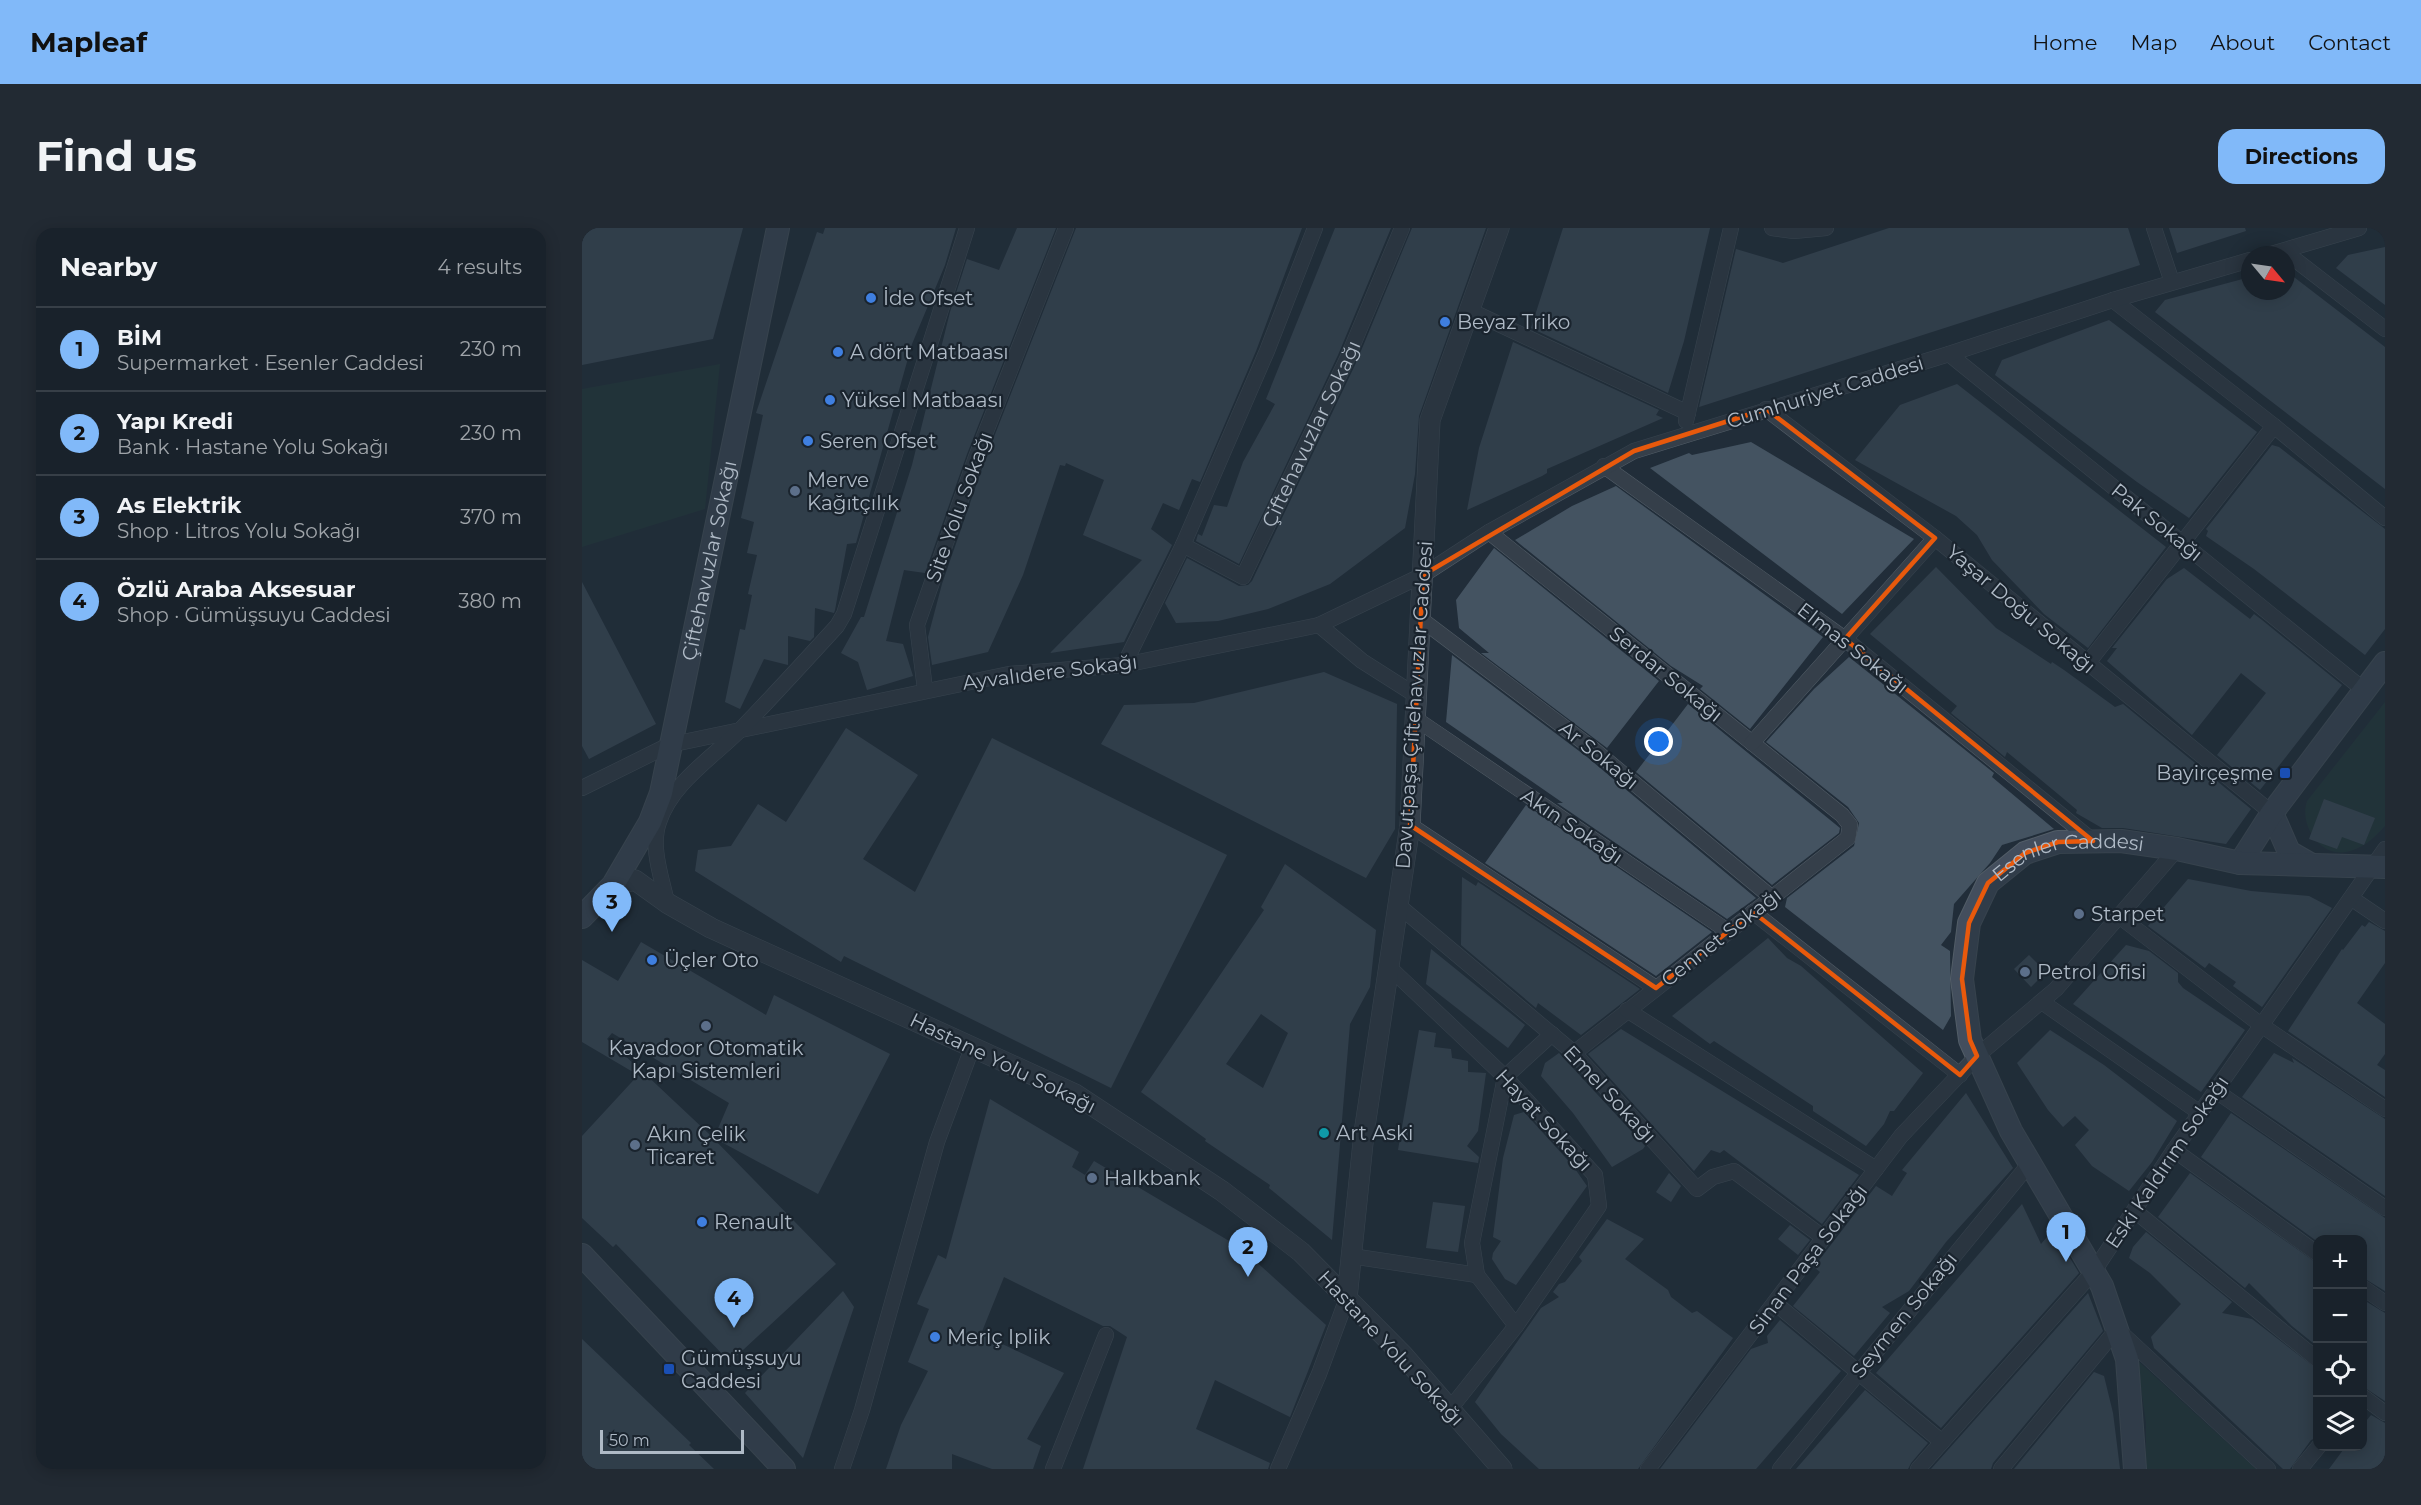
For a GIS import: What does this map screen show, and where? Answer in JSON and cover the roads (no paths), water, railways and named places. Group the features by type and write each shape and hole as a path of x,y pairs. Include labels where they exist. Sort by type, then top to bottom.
{"main road":[{"name":"Çiftehavuzlar Sokağı","path":"582,917 613,885 650,822 661,793 669,745 778,228"},
{"path":"2240,863 2272,813 2385,663"},
{"path":"2272,813 2289,852 2310,864"},
{"name":"Esenler Caddesi","path":"2135,1469 2127,1359 2102,1286 2011,1131 1970,1040 1962,979 1969,923 1988,883 2025,853 2058,842 2121,841 2177,849 2240,863 2310,864 2381,861"},
{"path":"582,1255 784,1469"},
{"path":"672,1349 702,1389 772,1469"},
{"path":"672,1349 713,1373 802,1469"}],"street":[{"path":"667,903 656,849 656,835 664,809 685,782 742,729 837,626 844,615 968,228"},
{"name":"Site Yolu Sokağı","path":"926,689 917,625 976,457 1066,228"},
{"path":"1124,665 1184,545 1267,351 1315,228"},
{"name":"Çiftehavuzlar Sokağı","path":"1184,545 1243,577 1347,359 1402,228"},
{"name":"Davutpaşa Çiftehavuzlar Caddesi","path":"1347,1298 1364,1132 1410,825 1422,620 1430,420 1499,228"},
{"path":"1683,434 1731,228"},
{"path":"1772,228 1807,231 1826,228"},
{"path":"2154,228 2172,282"},
{"path":"2295,248 2359,228"},
{"path":"2295,259 2385,329"},
{"name":"Cumhuriyet Caddesi","path":"1423,575 1489,532 1634,451 1683,434 1949,354 2113,300 2241,263"},
{"path":"2113,300 2274,426 2385,518"},
{"path":"1471,311 1688,413"},
{"name":"Pak Sokağı","path":"1949,354 2364,690"},
{"name":"Yaşar Doğu Sokağı","path":"1766,409 1935,538 2272,813"},
{"path":"2087,664 2274,426"},
{"name":"Elmas Sokağı","path":"1604,466 1845,639 2093,841"},
{"name":"Serdar Sokağı","path":"1489,532 1842,815"},
{"path":"1752,743 1935,538"},
{"name":"Ayvalıdere Sokağı","path":"582,788 669,745 926,689 1009,674 1124,665 1319,625 1423,575"},
{"name":"Ar Sokağı","path":"1422,620 1593,749 1771,897"},
{"path":"1319,625 1362,661 1417,696"},
{"name":"Akın Sokağı","path":"1416,719 1729,932"},
{"path":"665,770 671,777 685,782"},
{"name":"Cennet Sokağı","path":"1574,1053 1848,838 1850,825 1842,815"},
{"path":"1410,825 1656,988"},
{"name":"Sinan Paşa Sokağı","path":"1648,1469 1901,1136 1977,1056 2056,989 2177,849"},
{"name":"Eski Kaldırım Sokağı","path":"1918,1469 2094,1271 2261,1025 2351,898 2381,861"},
{"name":"Hastane Yolu Sokağı","path":"613,885 635,880 667,903 711,928 1075,1094 1222,1191 1301,1252 1403,1356 1502,1469"},
{"path":"2351,898 2385,921"},
{"name":"Emel Sokağı","path":"1399,906 1574,1053 1697,1189 1713,1177 1734,1171 1824,1238"},
{"path":"1753,912 1960,1075"},
{"path":"2120,916 2261,1025 2385,1109"},
{"name":"Hayat Sokağı","path":"1390,968 1505,1077 1595,1175 1599,1206 1516,1326 1449,1410"},
{"path":"2042,1002 2200,1113"},
{"path":"1627,1010 1876,1169"},
{"path":"1516,1326 1477,1275 1472,1243 1505,1077 1552,1034"},
{"path":"842,1469 862,1410 937,1142 972,1048"},
{"path":"2216,1091 2385,1208"},
{"path":"2174,1150 2313,1250"},
{"name":"Seymen Sokağı","path":"1780,1469 2030,1163"},
{"path":"2135,1211 2313,1356"},
{"path":"1351,1256 1477,1275"},
{"path":"2365,1289 2385,1303"},
{"path":"1278,1469 1319,1374 1347,1298"},
{"path":"1775,1303 1942,1442"},
{"path":"2001,1469 2117,1329 2268,1469"},
{"path":"1053,1469 1106,1335"},
{"path":"2367,1400 2385,1413"},
{"path":"2300,1469 2315,1451"}],"place":[{"name":"İde Ofset","path":"871,298"},
{"name":"Beyaz Triko","path":"1445,322"},
{"name":"A dört Matbaası","path":"838,352"},
{"name":"Yüksel Matbaası","path":"830,400"},
{"name":"Seren Ofset","path":"808,441"},
{"name":"Merve Kağıtçılık","path":"795,491"},
{"name":"Bayirçeşme","path":"2285,773"},
{"name":"Starpet","path":"2079,914"},
{"name":"As Elektrik","path":"612,932"},
{"name":"Üçler Oto","path":"652,960"},
{"name":"Petrol Ofisi","path":"2025,972"},
{"name":"Kayadoor Otomatik Kapı Sistemleri","path":"706,1026"},
{"name":"Art Aski","path":"1324,1133"},
{"name":"Akın Çelik Ticaret","path":"635,1145"},
{"name":"Halkbank","path":"1092,1178"},
{"name":"Renault","path":"702,1222"},
{"name":"BİM","path":"2066,1262"},
{"name":"Yapı Kredi","path":"1248,1277"},
{"name":"Özlü Araba Aksesuar","path":"734,1328"},
{"name":"Meriç Iplik","path":"935,1337"},
{"name":"Gümüşsuyu Caddesi","path":"669,1369"}]}
